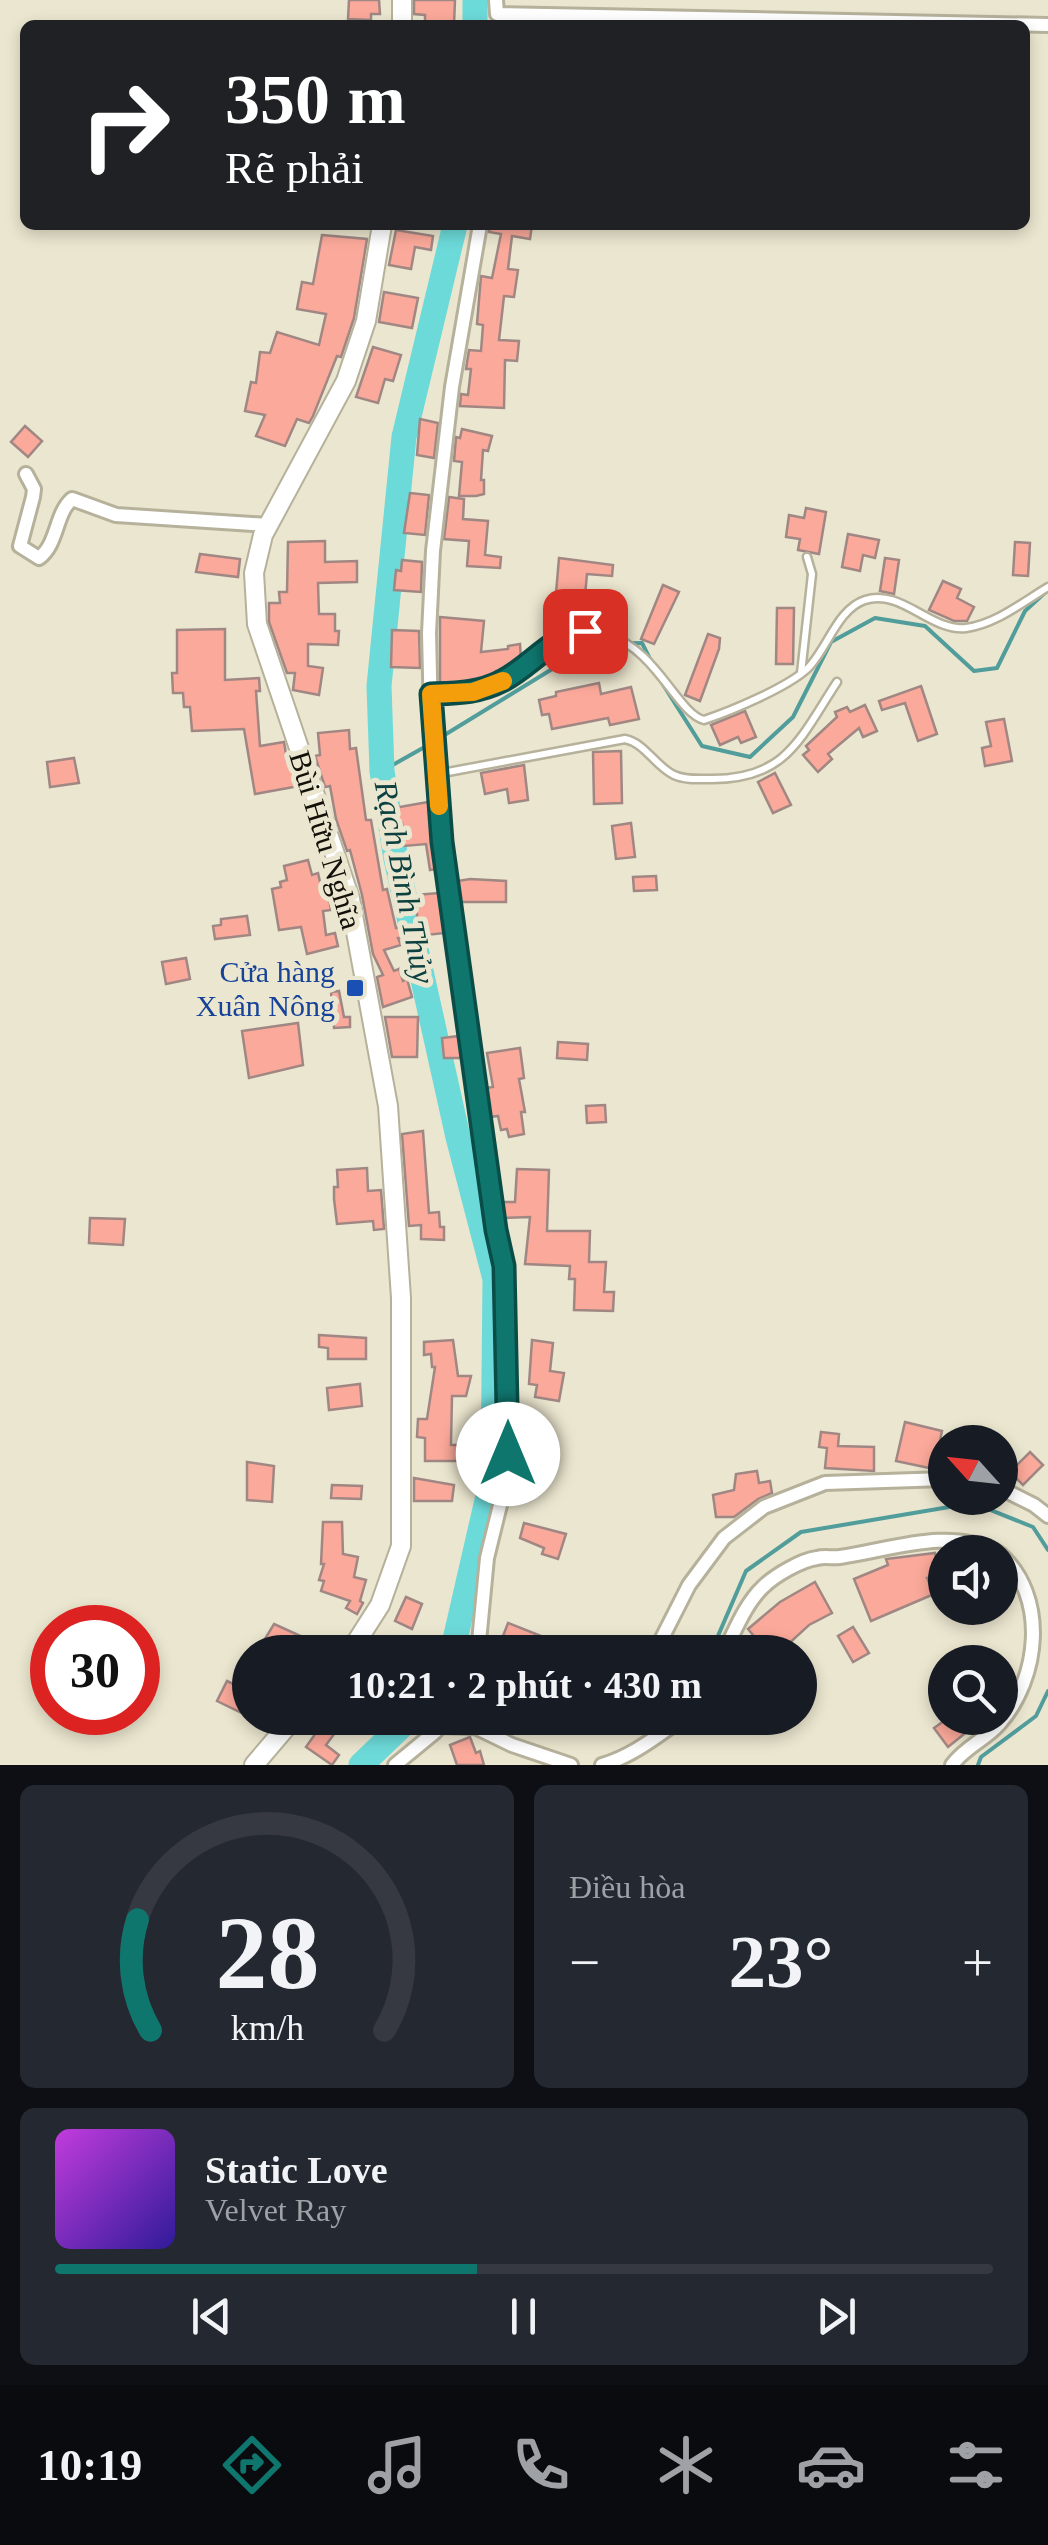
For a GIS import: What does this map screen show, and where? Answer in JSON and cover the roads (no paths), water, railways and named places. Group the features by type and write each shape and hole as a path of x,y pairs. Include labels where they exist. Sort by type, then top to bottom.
{"main road":[{"name":"Bùi Hữu Nghĩa","path":"361,1635 380,1605 401,1546 401,1298 390,1124 350,900 257,624 254,573 268,525 346,381 366,322 381,230"},
{"path":"254,1765 280,1735"}],"street":[{"path":"496,13 818,20"},
{"path":"479,230 452,387 433,551 431,718 456,944 504,1266 508,1454 487,1558 480,1635"},
{"path":"26,474 34,497 20,546 39,558 47,552 72,499 121,515 268,525"},
{"path":"664,1635 689,1584 724,1538 764,1507 825,1483 928,1480"},
{"path":"1018,1497 1048,1516"},
{"path":"733,1635 751,1600 765,1584 814,1558 928,1543"},
{"path":"952,1765 965,1749 996,1728 1031,1670 1035,1640 1028,1590 1018,1573"},
{"path":"395,1765 428,1735"},
{"path":"491,1735 570,1765"},
{"path":"602,1765 660,1735"}],"lane":[{"path":"801,674 812,574 807,557"},
{"path":"431,694 483,690 515,674 562,640 585,631 617,638 637,650 699,720 718,715 801,674 816,660 851,608 862,601 878,597 949,627 966,628 996,619 1048,587"},
{"path":"436,774 624,739 633,741 679,777 748,776 783,760 837,682"}],"waterway":[{"name":"Rạch Bình Thủy","path":"475,0 475,20"},
{"name":"Rạch Bình Thủy","path":"454,230 404,437 379,686 382,771 396,859 458,1137 495,1279 493,1474 456,1635"},
{"path":"662,683 702,746 750,757 793,717 831,642 875,618 925,626 974,671 997,668 1025,611 1047,591"},
{"path":"438,739 593,644 642,643 651,661"},
{"path":"382,771 430,744"},
{"path":"718,1635 746,1571 801,1532 973,1503 1033,1527 1048,1550"},
{"path":"978,1765 981,1757 1036,1716 1048,1691"},
{"name":"Rạch Bình Thủy","path":"361,1765 392,1735"}],"place":[{"name":"Cửa hàng Xuân Nông","path":"355,988"}]}
